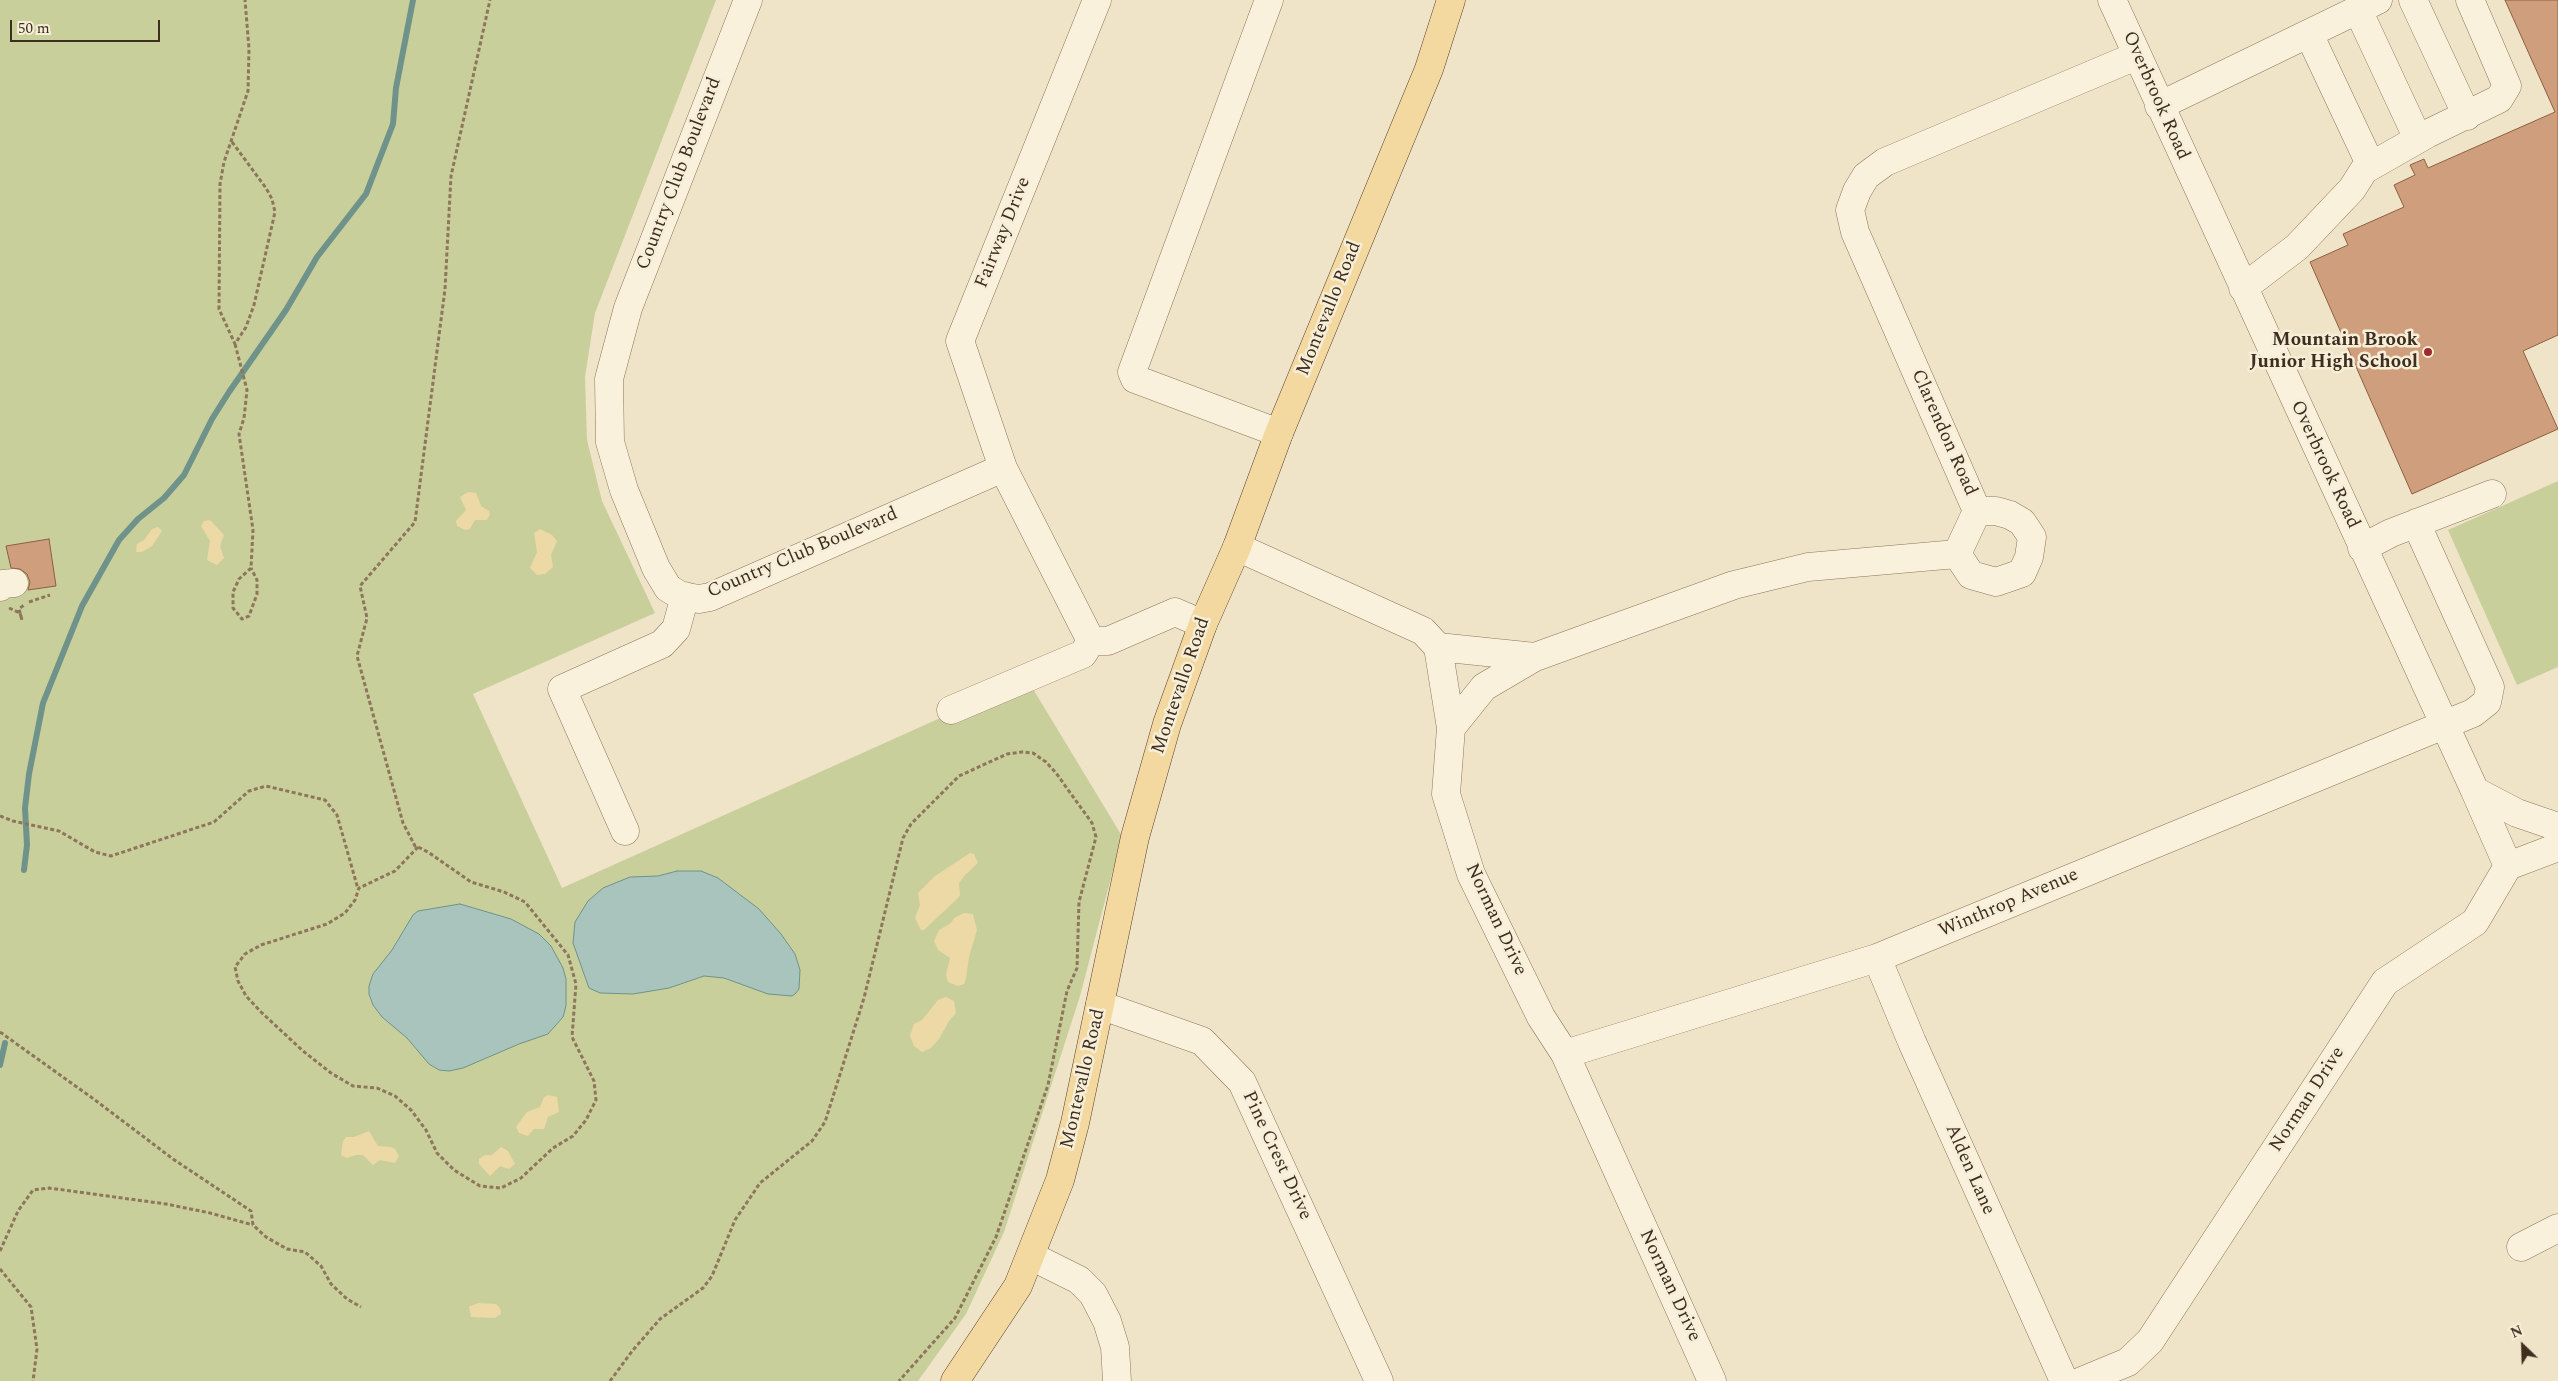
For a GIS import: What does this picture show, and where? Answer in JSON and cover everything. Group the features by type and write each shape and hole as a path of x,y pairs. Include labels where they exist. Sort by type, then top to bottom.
{"main road":[{"name":"Montevallo Road","path":"965,1375 1018,1286 1060,1180 1075,1123 1135,837 1167,724 1203,624 1237,547 1279,433 1429,69 1451,0"}],"street":[{"name":"Country Club Boulevard","path":"748,0 628,308 609,379 610,442 624,490 656,568 668,588 685,596 699,599 710,597 1003,468"},
{"name":"Fairway Drive","path":"1003,468 960,341 1097,0"},
{"path":"1269,0 1132,372 1135,379 1279,433"},
{"name":"Overbrook Road","path":"2112,0 2508,866"},
{"path":"2414,0 2467,116"},
{"path":"2243,288 2297,247 2352,190 2364,170 2418,139 2499,99 2507,86 2470,0"},
{"path":"2159,106 2368,5 2418,139"},
{"path":"2309,34 2370,166"},
{"name":"Clarendon Road","path":"1957,554 1977,510 1855,232 1850,210 1852,204 1866,176 1886,162 2136,56"},
{"path":"1003,468 1091,641"},
{"path":"2362,548 2416,523 2492,494"},
{"path":"1450,728 1484,687 1535,657 1734,585 1808,567 1957,554 1971,575 1996,582 2022,573 2029,557 2032,537 2022,522 2010,515 1996,511 1977,510"},
{"name":"Winthrop Avenue","path":"1565,1054 1877,958 2442,724 2473,713 2487,702 2490,686 2416,523"},
{"path":"1237,547 1423,631 1438,647 1535,657"},
{"path":"625,831 562,689 649,652 670,638 676,629 685,596"},
{"path":"1091,641 1108,642 1175,612 1203,624"},
{"path":"951,710 1083,654 1091,641"},
{"name":"Norman Drive","path":"1438,647 1450,728 1446,794 1471,874 1541,1017 1565,1054 1712,1381"},
{"path":"2475,791 2517,813 2558,827"},
{"path":"2508,866 2558,847"},
{"name":"Norman Drive","path":"2082,1381 2128,1362 2150,1341 2385,982 2475,922 2508,866"},
{"name":"Alden Lane","path":"1877,958 1916,1051 2064,1381"},
{"name":"Pine Crest Drive","path":"1100,1005 1202,1041 1242,1082 1379,1381"},
{"path":"2521,1247 2558,1228"},
{"path":"1031,1256 1079,1280 1092,1294 1107,1321 1115,1347 1117,1381"}],"path":[{"path":"245,0 250,74 248,91 224,162 220,184 219,303 219,309 235,344 247,390 244,418 239,434 253,530 251,568 257,580 258,594 249,616 242,619 233,608 233,592 239,579 251,568"},
{"path":"0,816 13,821 59,831 96,852 112,856 214,822 249,791 266,786 325,800 337,815 358,890 355,900 345,913 327,924 261,945 245,954 235,967 238,981 246,996 303,1051 331,1072 354,1086 377,1088 395,1096 411,1110 426,1130 437,1153 464,1177 480,1186 501,1188 521,1178 553,1148 573,1136 586,1120 596,1100 594,1082 572,1037 576,984 568,955 552,938 525,902 504,892 471,882 418,847 403,823 357,656 367,618 360,586 415,522 444,288 451,176 490,0"},
{"path":"232,142 266,188 272,199 274,212 254,305 246,328 235,344"},
{"path":"6,592 22,620 19,609 32,600 50,595"},
{"path":"610,1381 632,1350 660,1319 703,1288 712,1276 735,1220 760,1182 812,1141 826,1122 864,998 903,838 911,824 959,776 1007,754 1033,753 1046,762 1056,773 1092,823 1096,837 1079,902 1077,968 1067,991 1048,1086 996,1237 955,1318 899,1381"},
{"path":"358,890 395,870 418,847"},
{"path":"0,1032 87,1094 172,1159 251,1211 253,1225"},
{"path":"0,1250 18,1211 32,1190 49,1188 166,1204 253,1225 266,1237 287,1249 305,1252 321,1266 331,1284 347,1299 360,1307"},
{"path":"0,1269 31,1307 36,1349 33,1381"}],"green space":[{"path":"0,0 716,0 595,313 585,377 587,440 602,501 655,613 473,694 562,888 1027,679 1122,836 1080,996 1004,1232 966,1314 918,1381 0,1381"},
{"path":"2558,481 2558,667 2517,685 2448,530"}],"sand":[{"path":"468,492 476,493 481,506 489,511 490,514 487,520 475,520 470,529 465,530 457,526 456,521 466,510 460,497"},
{"path":"210,520 224,535 220,546 224,558 217,565 207,560 210,541 201,526 204,521"},
{"path":"158,527 162,531 152,546 142,552 136,552 137,544 144,540 152,529"},
{"path":"540,529 552,535 557,541 551,555 553,567 545,574 537,575 530,568 537,552 534,533"},
{"path":"970,853 974,854 978,863 959,883 960,895 924,930 921,930 915,918 920,905 918,893 935,876"},
{"path":"964,913 973,914 977,930 964,984 958,986 948,982 946,975 950,958 938,950 934,941 939,930"},
{"path":"946,997 954,1001 956,1013 939,1039 931,1048 922,1052 914,1046 910,1036 914,1024 922,1020 938,1000"},
{"path":"548,1095 557,1097 559,1112 548,1117 544,1129 534,1129 528,1136 519,1133 516,1127 527,1112 540,1107 544,1097"},
{"path":"369,1131 378,1146 395,1149 399,1156 395,1163 380,1160 373,1165 363,1155 347,1158 341,1155 343,1141 346,1137 354,1137"},
{"path":"501,1147 508,1151 515,1164 509,1169 500,1166 490,1176 479,1164 479,1159 485,1155 492,1155"},
{"path":"478,1303 496,1304 500,1308 501,1314 495,1318 471,1317 469,1307"}],"water":[{"path":"677,871 701,871 718,878 759,909 781,934 795,954 800,970 799,989 795,994 792,996 768,994 724,978 704,976 669,988 633,994 600,993 589,988 573,943 575,922 588,901 603,888 630,877 658,876"},
{"path":"460,904 511,919 539,934 551,946 563,968 566,979 566,1006 563,1017 548,1034 463,1068 449,1071 439,1070 429,1064 407,1038 382,1017 373,1005 369,994 369,986 373,974 392,950 413,915 418,911"}],"building":[{"path":"2505,0 2558,0 2558,335 2523,351 2558,429 2412,494 2310,262 2348,245 2343,234 2404,207 2394,185 2415,175 2410,165 2424,159 2428,168 2555,112"},
{"path":"49,539 56,586 28,590 30,582 27,574 20,569 11,568 6,546"}],"waterway":[{"path":"24,870 27,845 25,808 29,774 43,703 82,606 119,540 138,519 164,498 184,475 212,419 229,392 286,310 317,257 366,194 393,124 396,88 413,0"},
{"path":"0,1065 5,1043"}],"place":[{"name":"Mountain Brook Junior High School","path":"2428,352"}]}
